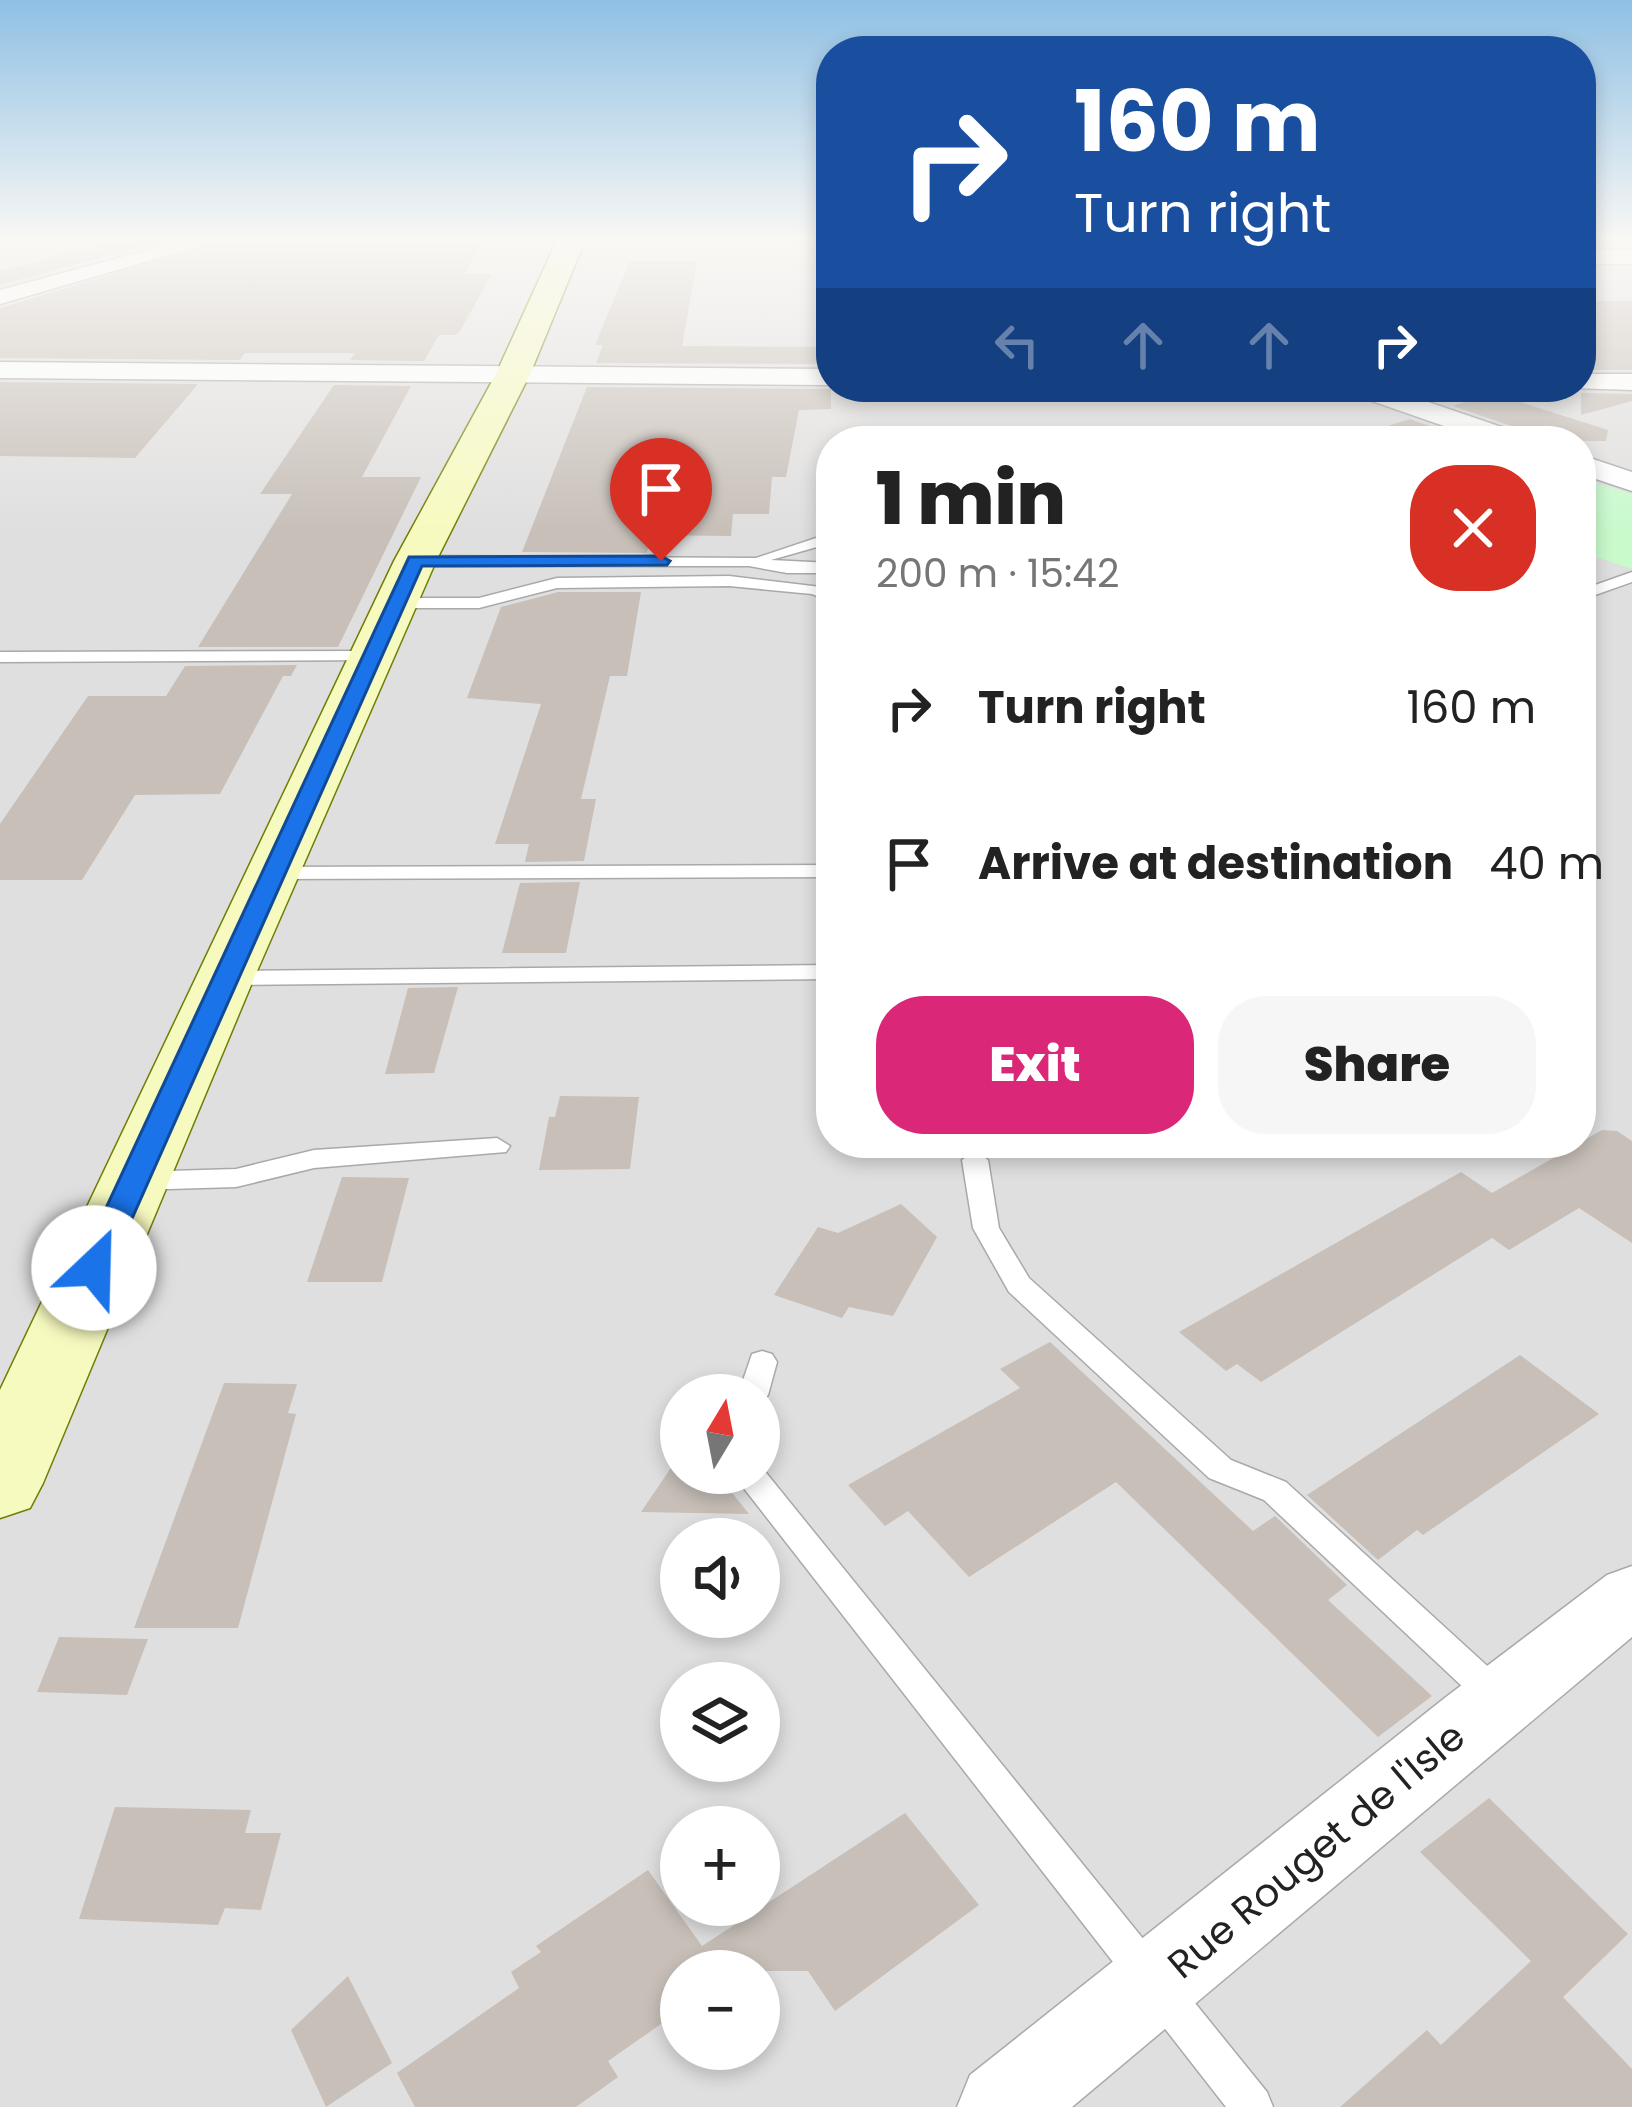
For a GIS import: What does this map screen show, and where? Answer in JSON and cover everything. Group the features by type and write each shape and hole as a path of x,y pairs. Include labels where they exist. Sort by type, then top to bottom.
{"street":[{"path":"0,1483 131,1181 394,607 529,336"},
{"path":"0,370 816,377"},
{"path":"1596,382 1632,382"},
{"path":"1402,402 1471,426"},
{"path":"1596,469 1632,482"},
{"name":"Rue Rouget de l'Isle","path":"1001,2107 1156,1986 1497,1697 1632,1596"}],"lane":[{"path":"0,657 749,561 816,542"},
{"path":"749,561 816,568"},
{"path":"1596,590 1632,577"},
{"path":"394,607 479,603 578,582 729,581 816,590"},
{"path":"272,873 816,871"},
{"path":"223,978 816,972"},
{"path":"131,1181 236,1178 314,1159 497,1146"},
{"path":"974,1160 986,1228 1019,1285 1220,1469 1275,1491 1497,1697"},
{"path":"759,1374 762,1361"},
{"path":"767,1494 1252,2107"}],"shaded area":[{"path":"0,336 816,336 816,402 1596,402 1596,336 1632,336 1632,2107 0,2107"}],"green space":[{"path":"1596,483 1632,494 1632,569 1596,557"}],"building":[{"path":"0,336 438,336 424,361 350,360 355,353 245,353 240,360 0,358"},
{"path":"599,336 684,336 682,346 816,347 816,364 596,363 603,345 595,345"},
{"path":"1596,336 1632,336 1632,370 1596,370"},
{"path":"0,382 198,384 135,458 0,456"},
{"path":"334,385 411,386 362,477 421,477 338,647 198,647 292,494 260,494"},
{"path":"587,387 816,389 816,402 831,402 831,409 799,410 786,477 772,477 769,514 733,514 731,536 650,535 647,553 522,552"},
{"path":"1596,393 1632,394 1632,401 1581,415 1581,402 1596,402"},
{"path":"1520,402 1595,426 1511,426 1453,406"},
{"path":"1410,419 1430,426 1388,426"},
{"path":"1596,426 1608,430 1606,441 1596,441"},
{"path":"558,592 641,592 627,676 610,676 581,799 596,799 584,861 525,862 529,844 495,844 541,704 467,698 501,607"},
{"path":"297,665 291,676 283,676 220,794 135,795 82,880 0,880 0,824 88,696 166,696 185,666"},
{"path":"580,882 566,953 502,953 520,883"},
{"path":"458,987 434,1073 385,1074 408,988"},
{"path":"560,1096 639,1097 630,1169 539,1170 549,1117 555,1117"},
{"path":"1617,1131 1632,1141 1632,1243 1579,1208 1509,1250 1492,1238 1261,1382 1237,1364 1226,1371 1179,1332 1461,1172 1492,1193 1553,1158 1596,1158 1596,1133"},
{"path":"342,1177 409,1178 382,1282 307,1282"},
{"path":"901,1204 937,1237 893,1316 849,1307 842,1318 774,1295 818,1227 838,1233"},
{"path":"1050,1342 1253,1531 1275,1516 1347,1585 1328,1600 1432,1696 1378,1737 1116,1482 969,1577 908,1511 885,1526 848,1485 1020,1388 1000,1369"},
{"path":"1520,1355 1599,1414 1423,1535 1417,1530 1378,1560 1307,1495"},
{"path":"224,1383 297,1384 288,1413 296,1414 238,1628 134,1628"},
{"path":"660,1484 660,1494 733,1494 749,1514 641,1512"},
{"path":"59,1637 148,1639 127,1695 37,1692"},
{"path":"1489,1798 1628,1934 1563,1997 1632,2069 1632,2107 1340,2107 1427,2030 1441,2045 1531,1961 1420,1852"},
{"path":"115,1807 251,1810 245,1833 281,1833 261,1910 225,1908 218,1925 79,1919"},
{"path":"905,1813 979,1905 835,2011 808,1971 780,1971 780,1950 660,1950 660,2025 608,2061 618,2077 576,2107 415,2107 397,2073 519,1988 511,1972 541,1952 536,1946 648,1870 660,1887 660,1926 688,1926 702,1946 733,1926 780,1926 780,1895"},
{"path":"348,1976 392,2063 326,2107 291,2030"}],"route":[{"path":"94,1268 416,561 661,561"}]}
